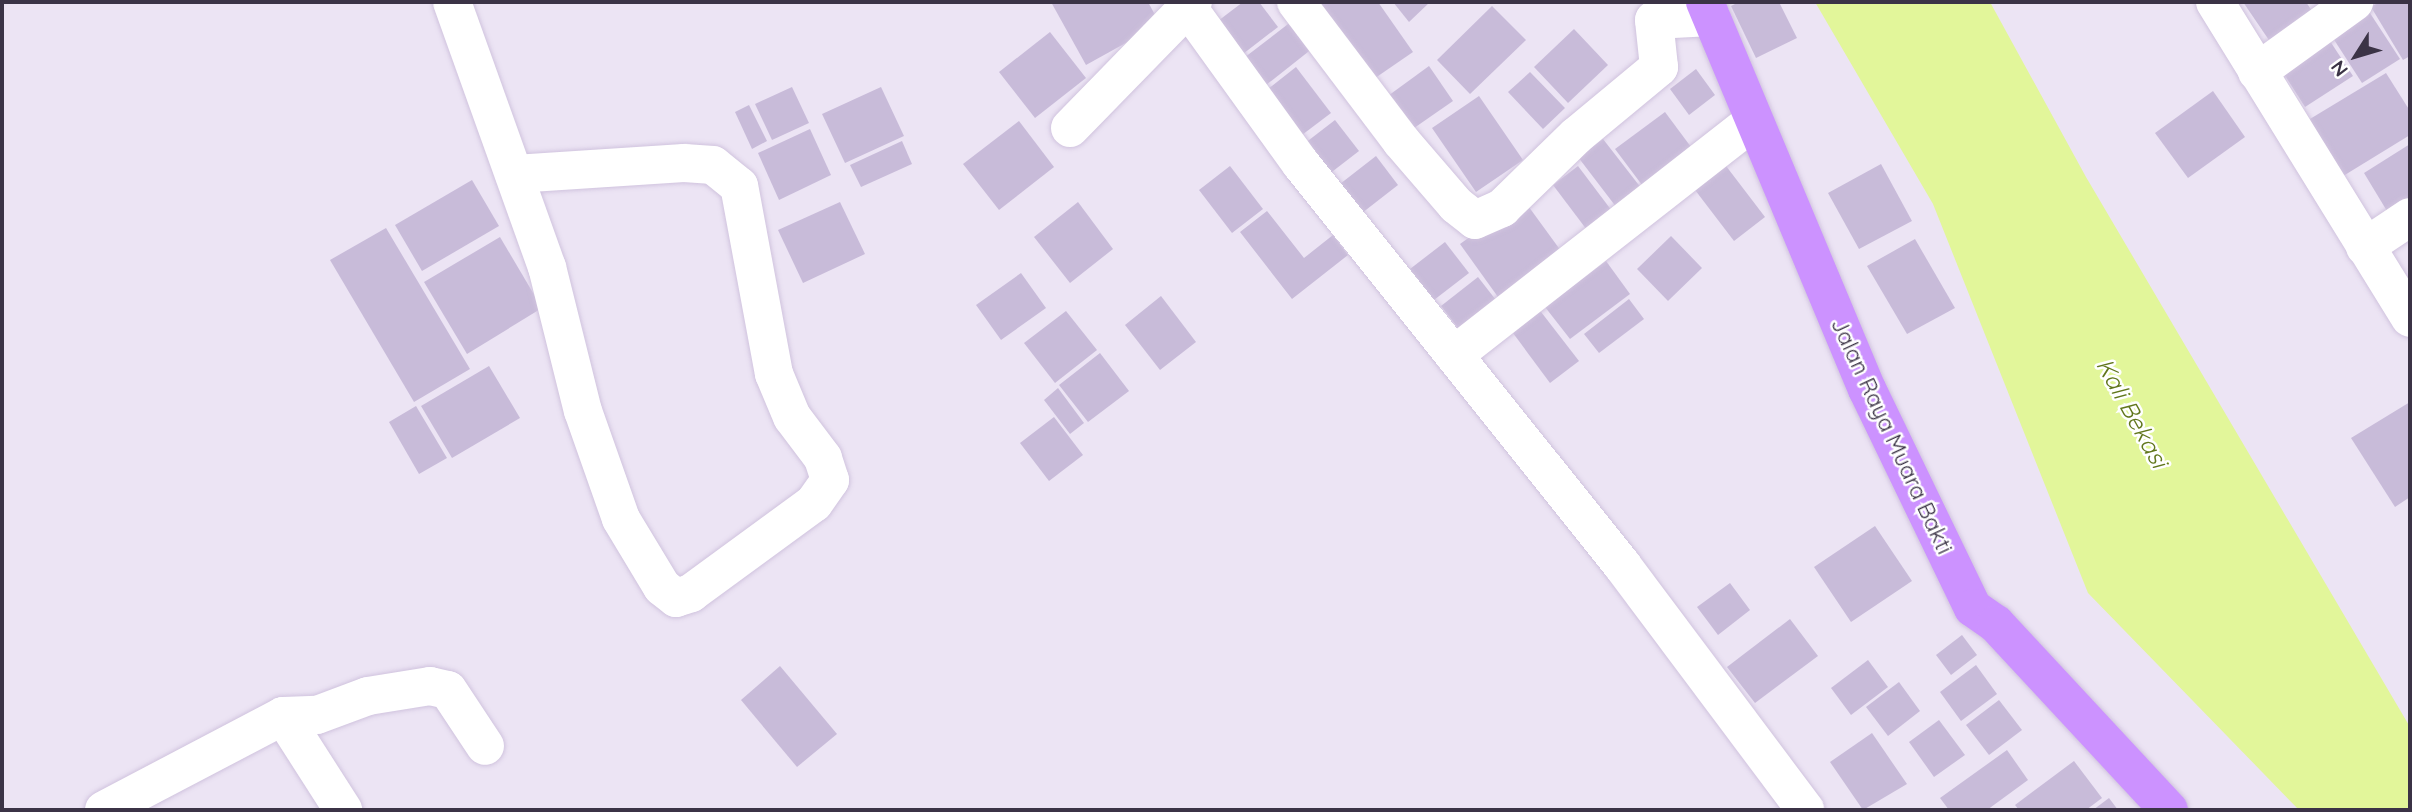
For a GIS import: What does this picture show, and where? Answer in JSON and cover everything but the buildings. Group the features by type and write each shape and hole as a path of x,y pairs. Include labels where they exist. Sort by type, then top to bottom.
{"main road":[{"name":"Jalan Raya Muara Bakti","path":"1708,9 1867,389 1973,608 1996,624 2169,810"}],"street":[{"path":"452,2 547,267 583,411 621,519 662,587 676,598 691,593 814,503 830,480 823,458 792,417 774,374 738,186 713,165 684,163 514,174"},
{"path":"1296,2 1401,141 1456,205 1475,220 1502,208 1576,136 1659,67 1654,20 1708,9"},
{"path":"2215,2 2410,318"},
{"path":"2257,72 2354,2"},
{"path":"1069,128 1188,3 1301,164 1622,565 1805,810"},
{"path":"1454,355 1753,121"},
{"path":"2365,247 2410,218"},
{"path":"130,805 283,716 317,715 368,696 430,686 448,690 485,746"},
{"path":"283,716 343,810"}],"water":[{"name":"Kali Bekasi","path":"1815,2 1990,2 2086,177 2410,727 2410,810 2299,810 2088,593 1933,204"}]}
